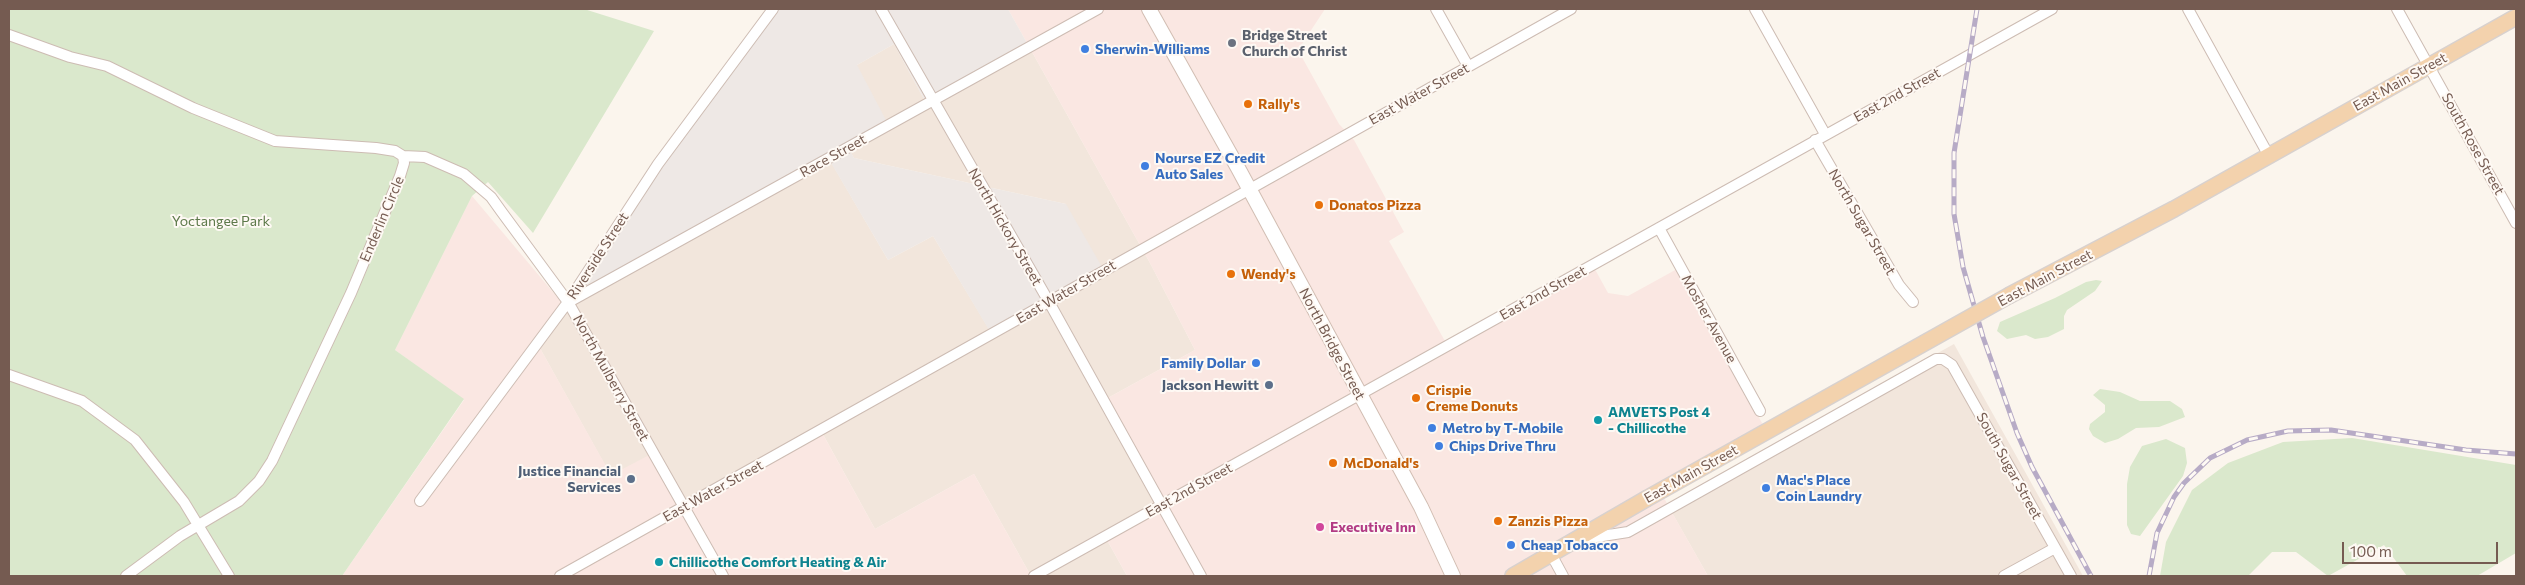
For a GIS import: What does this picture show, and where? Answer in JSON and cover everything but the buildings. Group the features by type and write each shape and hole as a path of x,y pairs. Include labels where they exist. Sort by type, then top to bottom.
{"main road":[{"name":"North Bridge Street","path":"1149,9 1421,507 1453,576"},
{"name":"East Main Street","path":"1513,576 1646,499 2010,296 2174,209 2516,17"}],"street":[{"name":"Riverside Street","path":"420,501 568,302 658,164 773,9"},
{"name":"North Hickory Street","path":"881,9 932,102 1049,302 1161,507 1201,576"},
{"name":"Race Street","path":"568,302 1098,9"},
{"path":"1436,9 1468,66"},
{"name":"East Water Street","path":"560,576 1572,9"},
{"path":"1755,9 1825,134"},
{"name":"East 2nd Street","path":"1034,576 1161,507 1358,394 2052,9"},
{"path":"2188,9 2269,156"},
{"name":"South Rose Street","path":"2397,9 2430,65 2516,223"},
{"name":"Enderlin Circle","path":"9,35 70,57 107,66 193,108 275,141 394,150 403,156 404,163 400,176 351,293 272,461 259,480 239,501 180,536 126,576"},
{"name":"North Sugar Street","path":"1815,140 1899,286 1913,302"},
{"name":"North Mulberry Street","path":"403,156 425,157 444,164 464,174 491,197 568,302 723,576"},
{"name":"Mosher Avenue","path":"1658,228 1760,411"},
{"name":"East Main Street","path":"1575,540 1628,532 1930,361 1943,359"},
{"name":"South Sugar Street","path":"1943,359 1952,365 2071,576"},
{"path":"9,375 82,401 135,440 184,502 229,576"},
{"path":"2004,576 2055,548"},
{"path":"1551,554 1563,576"}],"shaded area":[{"path":"769,9 1008,9 1027,43 925,101 894,44 857,65 887,122 847,145 854,158 1066,204 1102,267 989,330 933,236 888,260 827,156 569,295"},
{"path":"1008,9 1325,9 1298,50 1339,124 1354,140 1404,232 1389,241 1446,343 1591,262 1608,293 1628,296 1677,269 1767,432 1660,491 1708,576 1127,576 1107,540 1166,507 1106,399 1195,350 1150,263"},
{"path":"1027,43 1150,263 1195,350 1106,399 1166,507 1107,540 1127,576 1031,576 974,474 875,529 819,427 685,503 611,476 536,341 569,295 827,155 888,260 933,236 989,329 1066,204 854,158 846,145 857,65 894,44 925,101"},
{"path":"472,196 563,304 536,341 611,475 657,451 685,502 819,427 875,529 974,474 1031,576 342,576 464,400 395,350"},
{"path":"1954,344 2083,576 1708,576 1667,504"}],"green space":[{"name":"Yoctangee Park","path":"9,9 584,9 654,31 533,233 488,182 472,196 395,350 464,399 342,576 9,576"},
{"path":"2102,281 2095,291 2067,310 2064,316 2064,329 2048,337 2035,339 2026,335 2007,339 1997,331 2000,322 2086,282"},
{"path":"2100,389 2120,392 2140,401 2170,401 2182,409 2185,417 2159,427 2136,428 2118,439 2105,443 2093,436 2089,429 2090,424 2105,412 2105,405 2093,395"},
{"path":"2352,438 2516,465 2516,553 2477,576 2407,576 2384,545 2328,576 2296,552 2272,552 2248,576 2160,576 2166,542 2192,490 2228,463 2283,442"},
{"path":"2166,439 2185,448 2187,463 2183,476 2140,536 2131,534 2127,525 2127,484 2130,467 2142,446"}],"railway":[{"path":"1977,9 1954,153 1954,214 1963,267 1983,337 2017,433 2032,467 2091,576"},
{"path":"2149,576 2157,533 2174,497 2184,483 2210,458 2247,440 2288,431 2331,430 2466,450 2516,454"}],"place":[{"name":"Bridge Street Church of Christ","path":"1232,43"},
{"name":"Sherwin-Williams","path":"1085,49"},
{"name":"Rally's","path":"1248,104"},
{"name":"Nourse EZ Credit Auto Sales","path":"1145,166"},
{"name":"Donatos Pizza","path":"1319,205"},
{"name":"Wendy's","path":"1231,274"},
{"name":"Family Dollar","path":"1256,363"},
{"name":"Jackson Hewitt","path":"1269,385"},
{"name":"Crispie Creme Donuts","path":"1416,398"},
{"name":"AMVETS Post 4 - Chillicothe","path":"1598,420"},
{"name":"Metro by T-Mobile","path":"1432,428"},
{"name":"Chips Drive Thru","path":"1439,446"},
{"name":"McDonald's","path":"1333,463"},
{"name":"Justice Financial Services","path":"631,479"},
{"name":"Mac's Place Coin Laundry","path":"1766,488"},
{"name":"Zanzis Pizza","path":"1498,521"},
{"name":"Executive Inn","path":"1320,527"},
{"name":"Cheap Tobacco","path":"1511,545"},
{"name":"Chillicothe Comfort Heating & Air","path":"659,562"}]}
